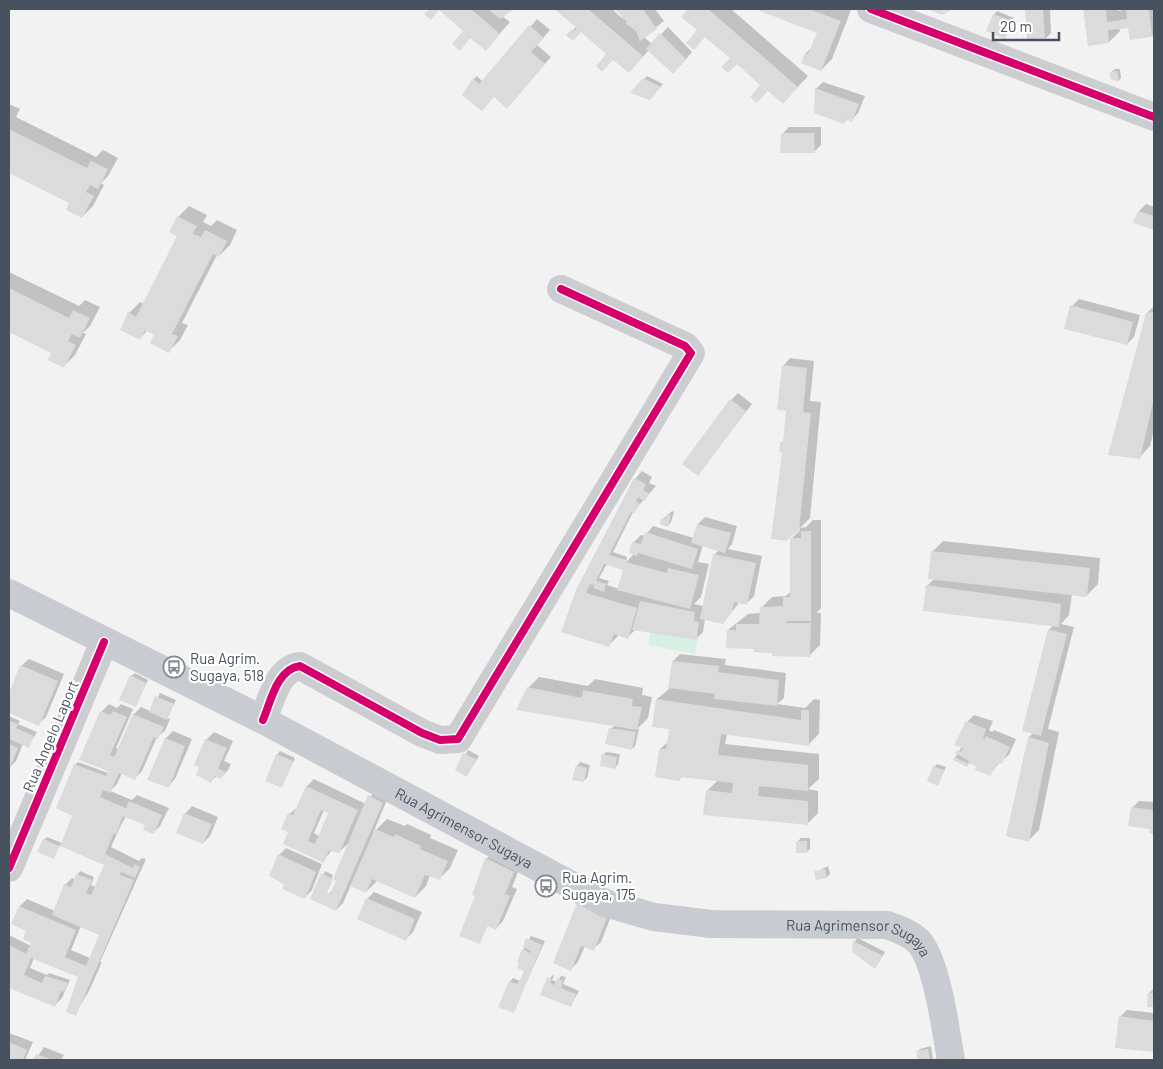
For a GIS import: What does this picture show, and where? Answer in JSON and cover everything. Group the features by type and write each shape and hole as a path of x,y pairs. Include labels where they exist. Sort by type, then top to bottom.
{"main road":[{"name":"Rua Agrimensor Sugaya","path":"9,593 263,720 605,903 654,918 711,924 887,925 904,931 919,942 932,968 951,1060"}],"street":[{"path":"871,9 1154,117"},
{"path":"263,720 282,675 290,667 300,666 422,733 440,740 458,738 691,353 685,346 561,289"},
{"name":"Rua Angelo Laport","path":"9,868 104,642"}],"green space":[{"path":"653,618 700,627 695,654 648,645"}],"building":[{"path":"429,9 471,9 500,34 486,51 470,38 460,51 452,44 463,31 439,10 431,20 424,14"},
{"path":"488,9 511,9 513,10 500,19"},
{"path":"554,9 588,9 643,56 629,73 613,60 602,72 596,66 606,54 581,32 573,41 566,35 572,29 574,31 577,28"},
{"path":"615,9 643,9 657,29 640,41 636,31 625,23 627,22"},
{"path":"688,9 708,9 798,87 783,104 768,91 757,103 750,97 760,85 737,64 728,73 721,67 730,58 705,37 694,50 686,43 697,30 681,17"},
{"path":"755,9 809,9 841,21 821,71 801,63 805,53 808,54 817,33"},
{"path":"927,9 953,9 942,15"},
{"path":"1025,9 1043,9 1045,41 1027,39"},
{"path":"1083,9 1106,9 1107,22 1127,19 1126,9 1149,9 1152,37 1130,40 1128,28 1108,30 1109,43 1088,46"},
{"path":"993,14 1012,21 1005,39 986,31"},
{"path":"529,25 544,38 531,52 545,64 507,109 494,97 482,111 462,95 473,78 479,84"},
{"path":"660,33 686,59 673,74 646,49"},
{"path":"1117,71 1119,82 1110,79 1110,72"},
{"path":"643,78 661,87 650,100 630,93"},
{"path":"815,88 859,104 852,122 846,119 844,124 814,113"},
{"path":"9,129 87,168 91,161 108,169 98,189 90,185 86,192 94,196 82,218 66,210 69,203 9,173"},
{"path":"781,133 814,133 815,153 780,153"},
{"path":"1138,211 1154,216 1154,230 1133,223"},
{"path":"177,216 197,226 193,234 201,237 205,230 227,241 219,257 213,254 172,334 178,336 169,353 150,343 154,335 145,330 140,340 120,330 128,312 136,317 177,236 169,232"},
{"path":"9,288 69,318 73,310 90,318 80,338 72,334 68,341 76,345 64,368 48,360 51,353 9,332"},
{"path":"1070,305 1133,322 1127,345 1064,329"},
{"path":"1154,312 1154,398 1140,459 1108,455 1146,313"},
{"path":"782,365 807,368 803,412 811,413 799,530 786,541 771,539 782,453 779,452 780,442 783,442 786,411 777,410"},
{"path":"730,399 746,411 698,476 682,464"},
{"path":"634,478 646,484 643,490 649,494 645,501 638,497 636,501 640,504 634,514 631,512 609,555 626,560 626,562 667,573 668,568 699,575 690,609 617,590 623,570 604,564 596,581 606,584 604,592 593,588 594,585 590,584 586,593 637,608 628,639 614,634 609,647 561,632 576,590"},
{"path":"667,514 671,515 668,527 660,524 661,518 666,519"},
{"path":"697,524 731,533 725,553 691,543"},
{"path":"801,531 811,531 811,621 786,621 786,623 811,623 810,657 772,656 772,653 753,652 754,649 726,648 727,630 736,630 736,624 759,624 760,607 783,606 783,597 790,597 790,538 801,538"},
{"path":"645,532 698,549 692,569 638,553 637,556 629,553 632,542 641,544"},
{"path":"931,551 1090,568 1087,597 928,579"},
{"path":"713,554 756,563 747,605 734,602 732,612 723,624 700,619"},
{"path":"926,585 1061,604 1059,627 923,611"},
{"path":"640,601 695,612 694,621 699,622 697,640 632,630"},
{"path":"1048,629 1067,634 1041,736 1022,731"},
{"path":"672,661 719,666 718,672 779,680 777,706 714,699 715,694 668,688"},
{"path":"20,665 58,681 39,726 9,713 9,693"},
{"path":"130,675 146,683 136,707 119,700"},
{"path":"527,687 582,698 583,690 633,699 632,706 642,707 637,730 516,710"},
{"path":"155,696 174,704 167,720 149,712"},
{"path":"656,699 801,720 801,710 809,710 809,746 721,734 718,755 808,765 808,791 759,786 758,796 808,801 808,825 703,815 706,790 732,793 733,783 680,777 680,781 655,777 659,749 666,749 669,729 652,727"},
{"path":"100,711 110,715 113,711 127,717 110,755 114,757 133,714 164,727 158,739 154,737 135,780 119,773 110,793 103,790 100,797 126,808 129,801 162,815 154,834 143,830 145,825 123,816 105,854 133,868 134,864 140,867 135,878 121,872 120,875 134,880 76,1016 66,1012 78,977 31,958 24,975 42,983 45,976 68,983 64,992 61,991 55,1007 9,988 9,945 26,954 31,943 23,939 26,931 11,924 19,906 76,930 65,957 86,966 99,935 52,915 64,884 71,887 76,874 92,880 86,893 91,895 104,865 60,846 72,816 56,808 74,764 106,776 108,771 79,760"},
{"path":"9,721 18,724 16,728 34,736 29,748 9,739"},
{"path":"966,721 986,729 983,738 985,739 986,736 1010,747 1002,764 998,763 990,776 975,770 976,766 968,763 969,761 955,753 957,750 961,752 963,748 954,745"},
{"path":"609,728 636,732 632,750 605,744"},
{"path":"1028,737 1049,743 1029,842 1006,836"},
{"path":"165,738 185,746 169,788 147,780"},
{"path":"205,739 227,748 218,768 225,772 221,779 215,776 211,783 196,775 199,767 194,765"},
{"path":"9,744 18,748 9,770"},
{"path":"463,753 476,759 467,777 455,770"},
{"path":"276,754 293,761 282,788 265,781"},
{"path":"602,754 617,757 615,769 600,766"},
{"path":"954,757 969,764 967,767 953,760"},
{"path":"576,765 587,768 584,782 572,780"},
{"path":"933,766 944,770 938,786 927,781"},
{"path":"306,786 358,810 339,854 329,850 324,863 283,844 288,832 281,829 288,813 293,815","holes":["321,810 328,813 315,844 308,841"]},
{"path":"368,795 383,803 336,911 310,899 321,873 333,879","holes":["333,879 336,881 330,894 327,893"]},
{"path":"1131,807 1154,810 1154,834 1149,833 1150,829 1128,826"},
{"path":"184,813 212,824 203,844 176,833"},
{"path":"375,829 394,837 395,834 421,846 420,849 448,861 440,880 425,875 415,898 372,879 366,893 350,886"},
{"path":"43,839 59,846 54,859 37,852"},
{"path":"796,841 807,841 807,853 796,853"},
{"path":"278,854 316,872 305,899 282,889 284,885 282,882 269,876"},
{"path":"485,858 514,872 505,894 510,896 496,930 487,926 480,944 459,936 475,896 472,895"},
{"path":"825,869 827,878 816,880 814,871"},
{"path":"366,898 415,919 406,941 357,919"},
{"path":"577,903 608,915 594,951 581,946 571,971 553,963"},
{"path":"526,938 542,945 514,1013 498,1007 509,981 517,984 522,976 524,971 517,968 519,963 517,962 522,949 530,953 531,951 523,947"},
{"path":"853,941 883,956 875,969 852,952"},
{"path":"547,977 552,979 550,983 554,985 557,978 563,981 561,988 576,994 571,1007 540,995"},
{"path":"1148,993 1154,993 1154,1007 1147,1007"},
{"path":"1119,1016 1154,1021 1154,1052 1115,1048"},
{"path":"9,1042 27,1050 23,1060 9,1060"},
{"path":"928,1049 930,1060 918,1060 916,1051"},
{"path":"36,1054 53,1060 33,1060"}],"cycle path":[{"path":"871,9 1154,117"},
{"path":"263,720 280,679 292,668 300,666 422,733 440,740 458,739 691,353 685,346 561,289"},
{"path":"9,868 104,642"}],"place":[{"name":"Rua Agrim. Sugaya, 518","path":"174,667"},
{"name":"Rua Agrim. Sugaya, 175","path":"546,886"}]}
